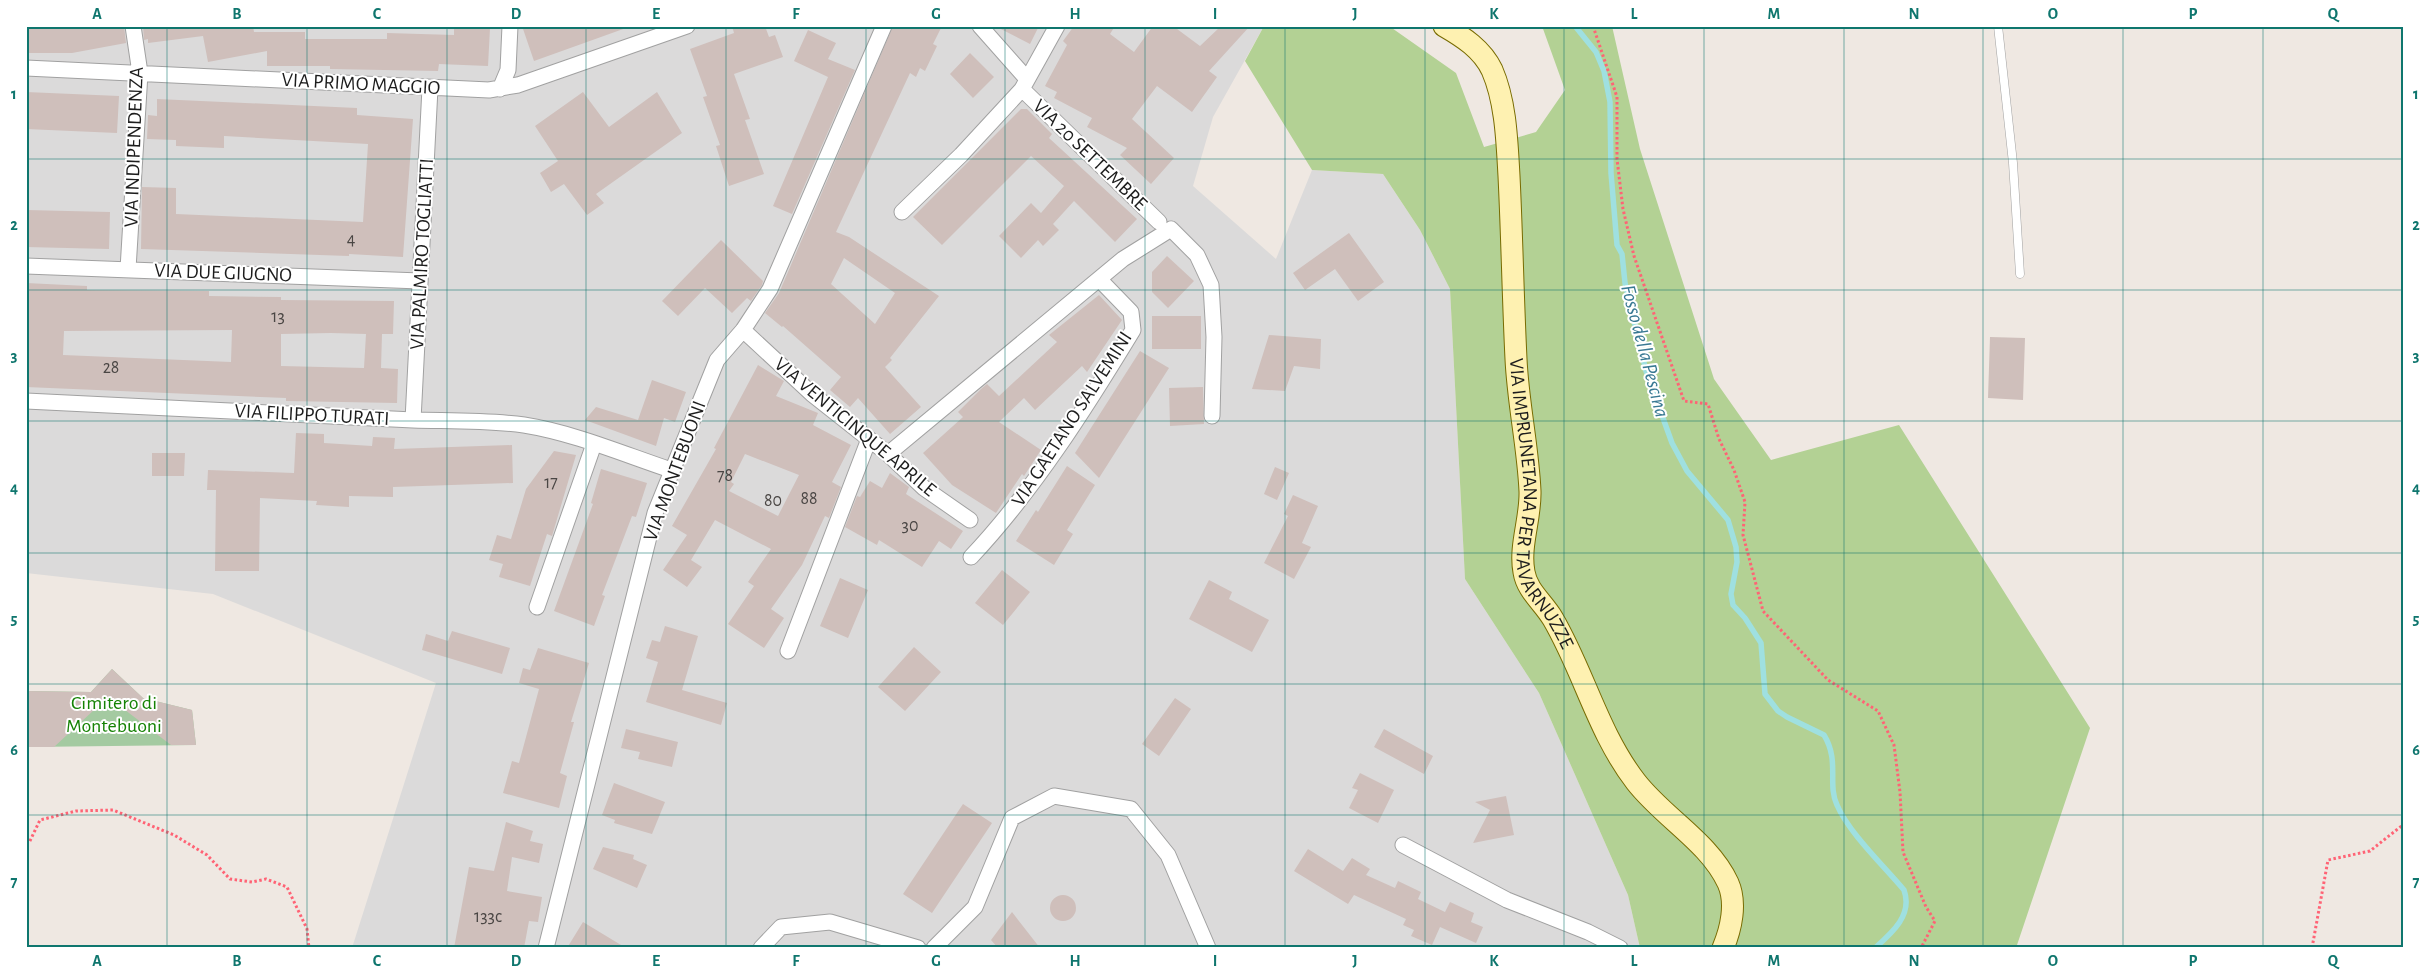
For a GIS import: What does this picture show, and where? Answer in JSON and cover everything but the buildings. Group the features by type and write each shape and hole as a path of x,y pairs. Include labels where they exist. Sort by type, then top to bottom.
{"main road":[{"name":"VIA IMPRUNETANA PER TAVARNUZZE","path":"1444,26 1464,38 1481,53 1492,70 1500,97 1507,145 1516,362 1530,491 1529,521 1522,563 1524,575 1528,587 1553,620 1598,720 1635,782 1660,809 1717,863 1730,886 1732,907 1730,932 1723,948"}],"street":[{"name":"VIA INDIPENDENZA","path":"128,268 140,73 133,26"},
{"path":"500,89 508,70 510,26"},
{"name":"VIA PRIMO MAGGIO","path":"26,68 430,88 500,89 686,26"},
{"name":"VIA MONTEBUONI","path":"546,948 655,513 717,360 743,330 770,289 884,26"},
{"path":"980,26 1025,84"},
{"name":"VIA 20 SETTEMBRE","path":"902,212 961,155 1025,84 1057,26"},
{"name":"VIA 20 SETTEMBRE","path":"1025,84 1158,222"},
{"name":"VIA PALMIRO TOGLIATTI","path":"413,420 430,88"},
{"path":"888,454 1123,259 1171,229 1197,255 1211,285 1214,337 1212,416"},
{"name":"VIA DUE GIUGNO","path":"26,266 128,268 420,281"},
{"name":"VIA GAETANO SALVEMINI","path":"971,558 1002,525 1068,432 1133,330 1131,312 1099,279"},
{"name":"VIA VENTICINQUE APRILE","path":"743,330 812,394 888,454 924,488 970,520"},
{"name":"VIA FILIPPO TURATI","path":"26,401 413,420 476,421 524,425 555,432 671,470"},
{"path":"788,651 869,439"},
{"path":"537,607 594,444"},
{"path":"934,948 975,907 1012,818 1054,796 1131,809 1168,855 1208,948"},
{"path":"1403,846 1507,900 1588,932 1620,948"},
{"path":"761,948 781,927 830,922 918,948"}],"lane":[{"path":"1998,26 2013,163 2020,274"}],"path":[{"path":"1593,26 1617,97 1617,159 1623,209 1634,256 1684,401 1708,404 1719,439 1734,470 1745,502 1743,535 1763,611 1828,680 1878,711 1894,745 1902,816 1903,852 1926,907 1935,921 1921,948"},
{"path":"26,843 29,843 40,820 76,811 113,810 174,835 206,855 230,879 252,882 266,879 287,887 307,929 309,948"},
{"path":"2312,948 2328,860 2370,850 2404,824"}],"shaded area":[{"path":"26,26 1264,26 1213,117 1193,186 1276,259 1312,170 1383,174 1420,230 1450,289 1465,579 1539,693 1628,895 1640,948 352,948 436,683 213,594 26,573"}],"green space":[{"path":"1264,26 1389,26 1456,73 1484,147 1536,132 1565,90 1542,26 1612,26 1640,149 1714,379 1771,460 1899,425 2090,728 2016,948 1640,948 1628,895 1539,693 1465,579 1450,289 1420,230 1383,174 1312,170 1245,61"},
{"name":"Cimitero di Montebuoni","path":"112,669 143,698 192,710 196,745 29,747 29,834 26,834 26,691 91,692"}],"waterway":[{"name":"Fosso della Pescina","path":"1575,26 1596,52 1604,71 1610,102 1611,173 1617,245 1622,254 1625,283 1646,371 1672,443 1687,471 1728,520 1736,547 1737,562 1731,594 1733,605 1745,618 1761,643 1765,694 1778,711 1824,735 1829,745 1833,763 1833,789 1837,805 1858,838 1904,890 1906,908 1903,915 1894,930 1875,948"}]}
